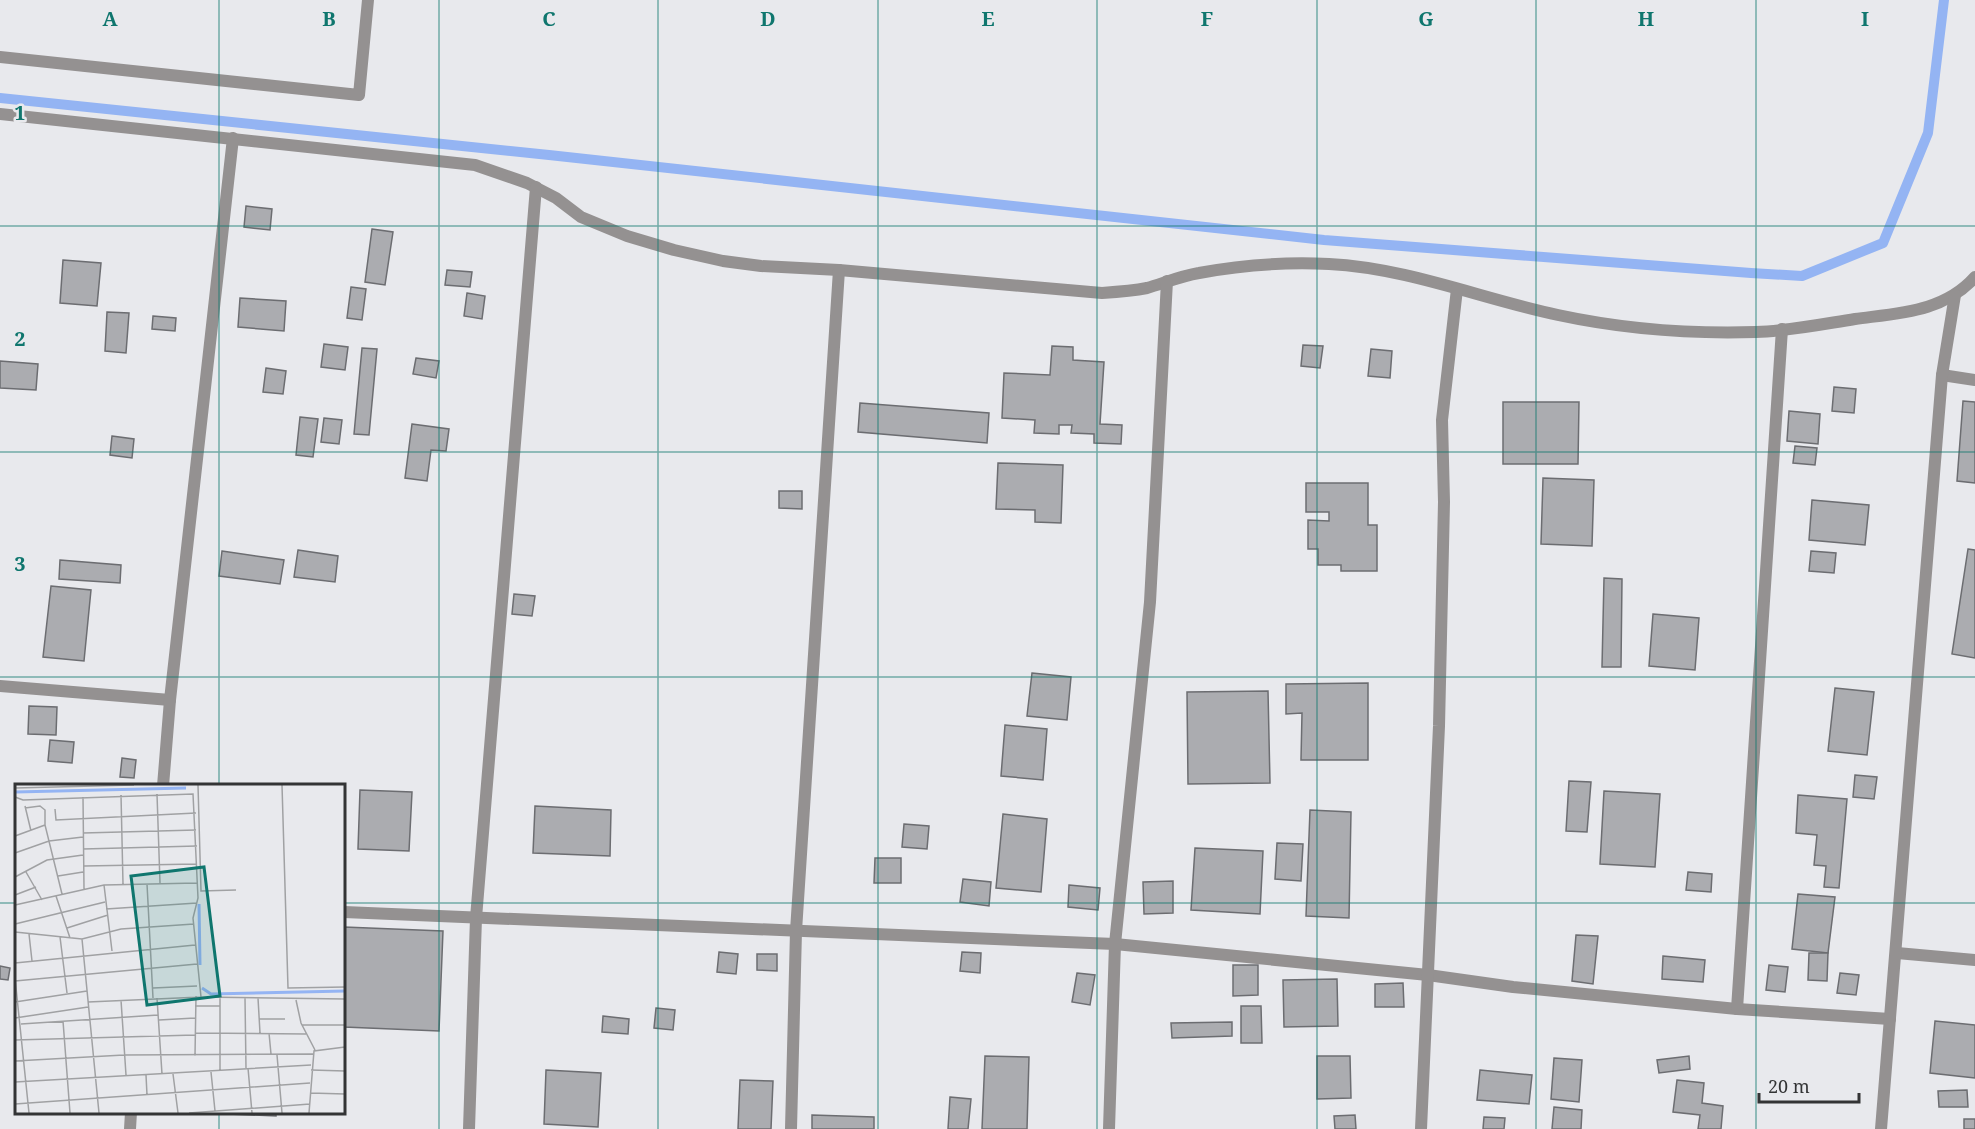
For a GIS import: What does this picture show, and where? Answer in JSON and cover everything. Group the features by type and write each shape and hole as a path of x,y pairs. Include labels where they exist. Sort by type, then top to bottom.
{"street":[{"path":"0,57 359,95 369,0"},
{"path":"0,114 453,162 497,171 556,198 581,217 627,236 723,261 761,266 839,270 1102,293 1128,292 1197,273 1229,268 1330,264 1411,276 1508,304 1561,316 1626,326 1691,332 1758,332 1921,310 1955,295 1975,277"},
{"path":"163,784 170,700 233,138"},
{"path":"469,1129 476,918 536,188"},
{"path":"791,1129 796,931 839,270"},
{"path":"1109,1129 1115,944 1150,602 1167,281"},
{"path":"1422,1129 1439,726 1444,502 1442,420 1457,289"},
{"path":"1881,1129 1942,375 1955,295"},
{"path":"1737,1009 1782,329"},
{"path":"1942,375 1975,380"},
{"path":"0,686 170,700"},
{"path":"345,912 1115,944 1737,1009 1890,1019"},
{"path":"1897,953 1975,960"},
{"path":"130,1129 131,1114"}],"building":[{"path":"246,206 272,209 270,230 244,227"},
{"path":"372,229 393,232 385,285 365,282"},
{"path":"63,260 101,263 97,306 60,303"},
{"path":"447,270 472,272 470,287 445,285"},
{"path":"351,287 366,289 362,320 347,318"},
{"path":"467,293 485,296 482,319 464,316"},
{"path":"240,298 286,301 284,331 238,327"},
{"path":"107,312 129,313 126,353 105,351"},
{"path":"153,316 176,318 175,331 152,329"},
{"path":"324,344 348,347 345,370 321,367"},
{"path":"1303,345 1323,346 1320,368 1301,366"},
{"path":"1052,346 1073,347 1073,360 1104,362 1100,424 1122,425 1121,444 1094,443 1094,434 1071,433 1072,425 1059,425 1059,434 1034,433 1035,420 1002,418 1004,373 1050,375"},
{"path":"362,348 377,349 369,435 354,434"},
{"path":"1371,349 1392,351 1390,378 1368,376"},
{"path":"416,358 439,361 436,378 413,374"},
{"path":"0,361 38,364 36,390 0,388"},
{"path":"266,368 286,371 283,394 263,392"},
{"path":"1834,387 1856,389 1854,413 1832,411"},
{"path":"1963,401 1975,402 1975,483 1957,481"},
{"path":"1503,402 1579,402 1578,464 1503,464"},
{"path":"860,403 989,413 987,443 858,432"},
{"path":"1789,411 1820,414 1818,444 1787,441"},
{"path":"300,417 318,419 313,457 296,455"},
{"path":"324,418 342,420 339,444 321,442"},
{"path":"412,424 449,429 446,451 431,450 427,481 405,478"},
{"path":"112,436 134,439 132,458 110,455"},
{"path":"1795,446 1817,448 1815,465 1793,463"},
{"path":"998,463 1063,465 1061,523 1035,522 1035,510 996,509"},
{"path":"1543,478 1594,480 1592,546 1541,544"},
{"path":"1306,483 1368,483 1368,525 1377,525 1377,571 1341,571 1341,565 1318,565 1318,549 1308,549 1308,520 1329,521 1329,512 1306,512"},
{"path":"779,491 802,491 802,509 779,508"},
{"path":"1812,500 1869,505 1865,545 1809,540"},
{"path":"1968,549 1975,550 1975,658 1952,654"},
{"path":"298,550 338,556 335,582 294,577"},
{"path":"222,551 284,560 280,584 219,576"},
{"path":"1811,551 1836,553 1834,573 1809,571"},
{"path":"60,560 121,565 120,583 59,579"},
{"path":"1604,578 1622,579 1621,667 1602,667"},
{"path":"51,586 91,590 84,661 43,657"},
{"path":"514,594 535,596 532,616 512,614"},
{"path":"1653,614 1699,618 1695,670 1649,666"},
{"path":"1032,673 1071,677 1067,720 1027,716"},
{"path":"1368,683 1368,760 1301,760 1302,713 1286,714 1286,684"},
{"path":"1835,688 1874,692 1867,755 1828,751"},
{"path":"1268,691 1270,783 1188,784 1187,692"},
{"path":"29,706 57,707 56,735 28,734"},
{"path":"1005,725 1047,729 1043,780 1001,776"},
{"path":"50,740 74,742 72,763 48,761"},
{"path":"122,758 136,760 134,778 120,777"},
{"path":"1855,775 1877,777 1874,799 1853,797"},
{"path":"1569,781 1591,782 1587,832 1566,831"},
{"path":"360,790 412,792 409,851 358,849"},
{"path":"1604,791 1660,794 1655,867 1600,864"},
{"path":"1798,795 1847,799 1839,888 1824,887 1826,866 1814,865 1817,835 1796,833"},
{"path":"535,806 611,810 610,856 533,853"},
{"path":"1310,810 1351,812 1349,918 1306,916"},
{"path":"1003,814 1047,819 1041,892 996,888"},
{"path":"904,824 929,826 927,849 902,847"},
{"path":"1277,843 1303,844 1301,881 1275,879"},
{"path":"1195,848 1263,851 1260,914 1191,910"},
{"path":"875,858 901,858 901,883 874,883"},
{"path":"1688,872 1712,874 1711,892 1686,890"},
{"path":"963,879 991,882 989,906 960,902"},
{"path":"1173,881 1173,913 1144,914 1143,882"},
{"path":"1069,885 1100,888 1098,910 1068,907"},
{"path":"1798,894 1835,897 1828,953 1792,949"},
{"path":"345,927 443,931 439,1031 345,1027"},
{"path":"1576,935 1598,936 1593,984 1572,981"},
{"path":"719,952 738,954 736,974 717,972"},
{"path":"962,952 981,953 980,973 960,971"},
{"path":"1809,953 1828,953 1827,981 1808,980"},
{"path":"757,954 777,954 777,971 757,970"},
{"path":"1663,956 1705,960 1703,982 1662,979"},
{"path":"1233,965 1258,965 1258,995 1233,996"},
{"path":"1769,965 1788,967 1785,992 1766,990"},
{"path":"0,966 10,968 8,980 0,979"},
{"path":"1077,973 1095,975 1090,1005 1072,1002"},
{"path":"1840,973 1859,975 1856,995 1837,993"},
{"path":"1337,979 1338,1026 1284,1027 1283,980"},
{"path":"1403,983 1404,1007 1375,1007 1375,984"},
{"path":"1241,1006 1261,1006 1262,1043 1241,1043"},
{"path":"656,1008 675,1010 673,1030 654,1028"},
{"path":"603,1016 629,1019 628,1034 602,1032"},
{"path":"1935,1021 1975,1025 1975,1078 1930,1073"},
{"path":"1232,1022 1232,1036 1172,1038 1171,1023"},
{"path":"985,1056 1029,1057 1027,1129 982,1129"},
{"path":"1317,1056 1350,1056 1351,1098 1317,1099"},
{"path":"1689,1056 1690,1069 1659,1073 1657,1060"},
{"path":"1554,1058 1582,1060 1579,1102 1551,1099"},
{"path":"546,1070 601,1073 598,1127 544,1124"},
{"path":"1480,1070 1532,1075 1529,1104 1477,1100"},
{"path":"740,1080 773,1081 771,1129 738,1129"},
{"path":"1677,1080 1704,1083 1702,1103 1723,1106 1721,1129 1698,1129 1700,1115 1673,1112"},
{"path":"1967,1090 1968,1107 1939,1107 1938,1091"},
{"path":"950,1097 971,1099 968,1129 948,1129"},
{"path":"1554,1107 1582,1110 1581,1129 1552,1129"},
{"path":"229,1114 276,1114 276,1116"},
{"path":"812,1115 874,1117 874,1129 812,1129"},
{"path":"1355,1115 1356,1129 1335,1129 1334,1116"},
{"path":"1484,1117 1505,1118 1504,1129 1483,1129"},
{"path":"1964,1119 1975,1119 1975,1129 1964,1129"}],"waterway":[{"path":"0,98 549,155 1324,240 1802,276 1883,243 1928,133 1944,0"}]}
